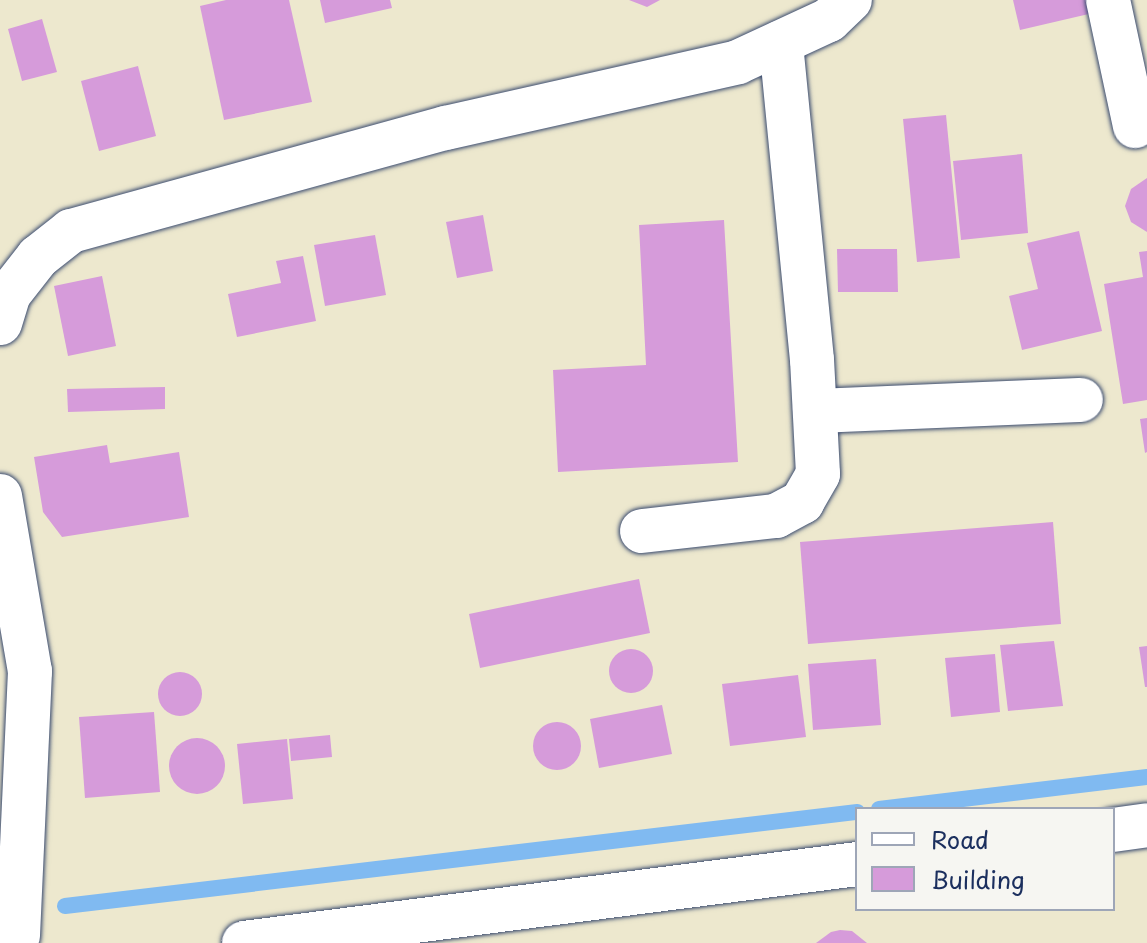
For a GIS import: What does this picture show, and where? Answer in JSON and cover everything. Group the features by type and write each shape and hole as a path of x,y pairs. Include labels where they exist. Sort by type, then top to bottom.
{"street":[{"path":"0,323 9,294 38,257 71,231 446,128 738,62 829,20 850,0"},
{"path":"1108,0 1135,126"},
{"path":"642,531 776,516 802,502 818,474 781,43"},
{"path":"815,411 1081,400"},
{"path":"0,496 30,671 15,930"},
{"path":"1115,830 1147,825"},
{"path":"244,943 855,864"}],"building":[{"path":"226,0 289,0 312,102 224,120 200,6"},
{"path":"320,0 390,0 392,8 325,23"},
{"path":"629,0 660,0 647,7"},
{"path":"1013,0 1090,0 1093,13 1020,30"},
{"path":"42,19 57,72 22,81 8,29"},
{"path":"138,66 156,136 99,151 81,81"},
{"path":"946,115 960,258 917,262 903,119"},
{"path":"1022,154 1028,233 961,240 953,161"},
{"path":"1147,178 1147,232 1131,222 1125,206 1131,189"},
{"path":"483,215 493,271 457,278 446,222"},
{"path":"724,220 738,462 558,472 553,370 646,365 639,225"},
{"path":"1079,231 1102,331 1022,350 1009,296 1038,289 1027,243"},
{"path":"375,235 386,295 325,306 314,245"},
{"path":"837,249 897,249 898,292 838,292"},
{"path":"1147,251 1147,400 1123,404 1104,284 1143,277 1139,252"},
{"path":"303,256 316,321 237,337 228,294 281,283 276,261"},
{"path":"102,276 116,346 68,356 54,286"},
{"path":"165,387 165,409 68,412 67,389"},
{"path":"1147,418 1147,452 1145,453 1140,419"},
{"path":"107,445 110,463 179,452 189,517 62,537 43,512 34,457"},
{"path":"1053,522 1061,624 808,644 800,542"},
{"path":"639,579 650,633 480,668 469,614"},
{"path":"1054,641 1063,706 1008,711 1000,645"},
{"path":"1147,646 1147,687 1145,687 1139,647"},
{"path":"631,649 646,656 653,671 646,686 631,693 616,686 609,671 616,656"},
{"path":"995,654 1000,712 951,717 945,658"},
{"path":"876,659 881,725 813,730 808,664"},
{"path":"180,672 195,679 202,694 195,709 180,716 165,709 158,694 165,679"},
{"path":"798,675 806,737 730,746 722,684"},
{"path":"662,705 672,754 599,768 590,719"},
{"path":"154,712 160,792 85,798 79,717"},
{"path":"557,722 574,729 581,746 574,763 557,770 540,763 533,746 540,729"},
{"path":"330,735 332,757 291,761 289,739"},
{"path":"197,738 217,746 225,766 217,786 197,794 177,786 169,766 177,746"},
{"path":"287,739 293,799 243,804 237,744"},
{"path":"852,931 867,943 816,943 831,932"}],"waterway":[{"path":"896,807 1147,777"},
{"path":"65,906 855,812"}]}
